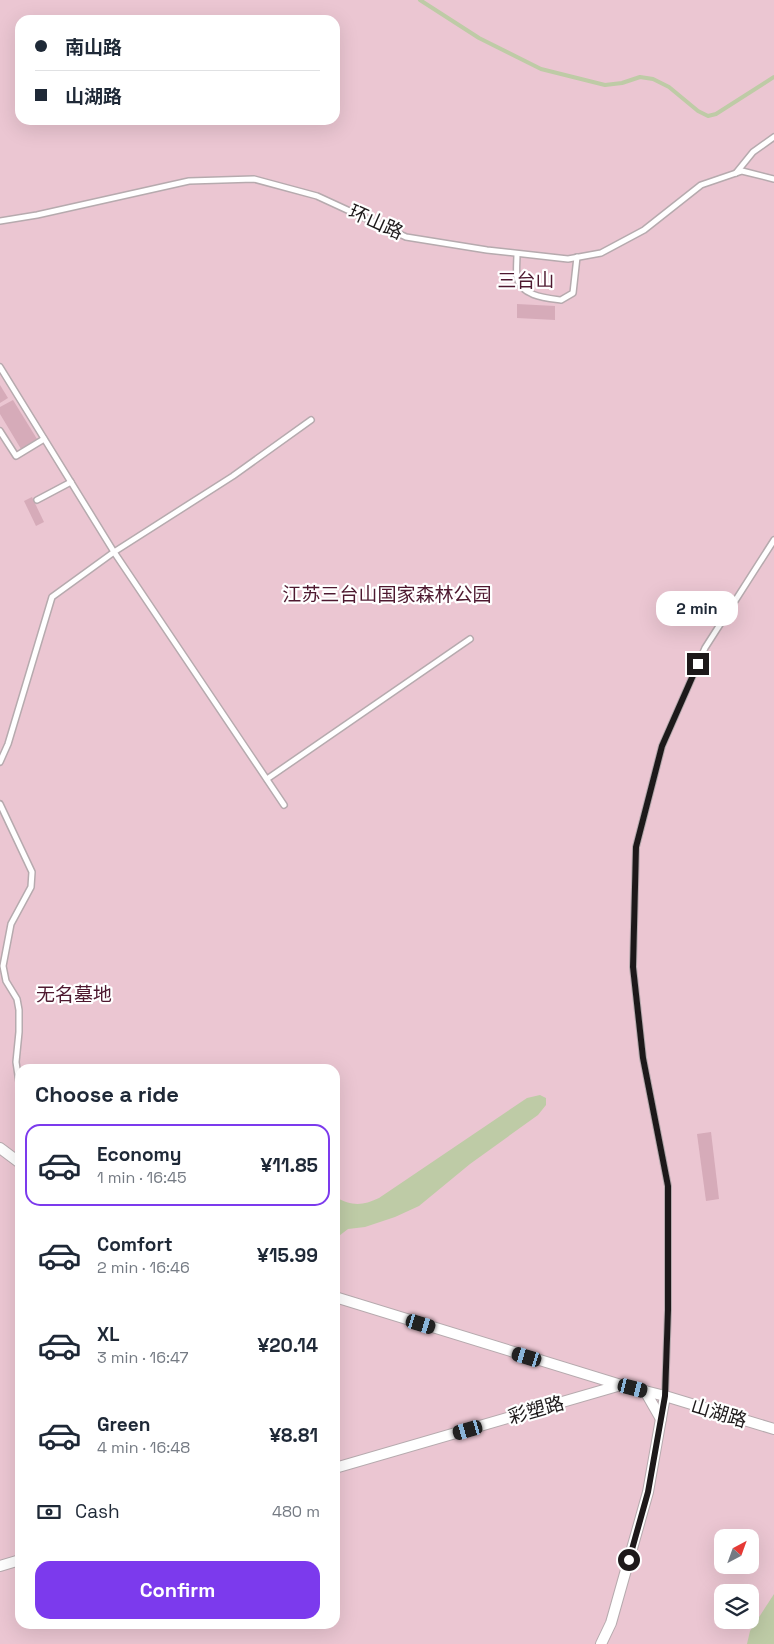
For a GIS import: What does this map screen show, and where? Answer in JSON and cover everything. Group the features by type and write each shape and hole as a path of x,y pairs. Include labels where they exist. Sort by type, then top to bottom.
{"street":[{"path":"0,1148 15,1159"},
{"name":"山湖路","path":"340,1299 621,1385 665,1396 774,1429"},
{"name":"彩塑路","path":"340,1467 621,1385"},
{"path":"645,1391 661,1419"},
{"path":"601,1644 611,1623 648,1492 665,1396"},
{"path":"0,1566 15,1562"}],"lane":[{"name":"环山路","path":"735,173 753,152 774,137"},
{"name":"环山路","path":"0,221 37,215 189,181 254,180 317,196 406,237 517,254 568,259 601,253 644,230 702,185 742,171 774,179"},
{"path":"517,254 517,279 526,291 541,298 561,300 572,293 577,258"},
{"path":"0,367 114,552 284,805"},
{"path":"0,762 8,744 52,597 114,552 233,476 311,420"},
{"path":"0,431 16,456 44,439"},
{"path":"37,500 71,482"},
{"path":"665,1396 668,1310 668,1186 643,1058 633,967 636,847 662,746 705,648 774,540"},
{"path":"267,779 470,639"},
{"path":"0,804 32,872 31,887 11,924 3,966 6,981 17,999 19,1010 16,1064"}],"green space":[{"name":"江苏三台山国家森林公园","path":"0,0 774,0 774,1644 0,1644"}],"shaded area":[{"path":"540,1095 546,1098 546,1105 538,1115 470,1164 419,1206 395,1217 365,1227 348,1229 340,1235 340,1199 362,1204 379,1198 527,1098"},
{"path":"774,1594 774,1644 747,1644 751,1629 759,1629 759,1617"}],"building":[{"path":"517,304 555,306 555,320 517,318"},
{"path":"0,385 8,398 0,403"},
{"path":"13,400 37,439 21,449 0,414 0,407"},
{"path":"32,497 44,522 36,526 24,501"},
{"path":"711,1132 719,1199 706,1201 697,1134"}],"waterway":[{"path":"420,0 479,38 541,69 605,85 622,83 640,77 653,79 669,87 698,111 708,116 716,114 774,77"}],"route":[{"path":"629,1560 648,1492 665,1396 668,1310 668,1186 643,1058 633,967 636,847 662,746 698,664"}],"park label":[{"name":"三台山","path":"526,280"},
{"name":"无名墓地","path":"74,994"}]}
